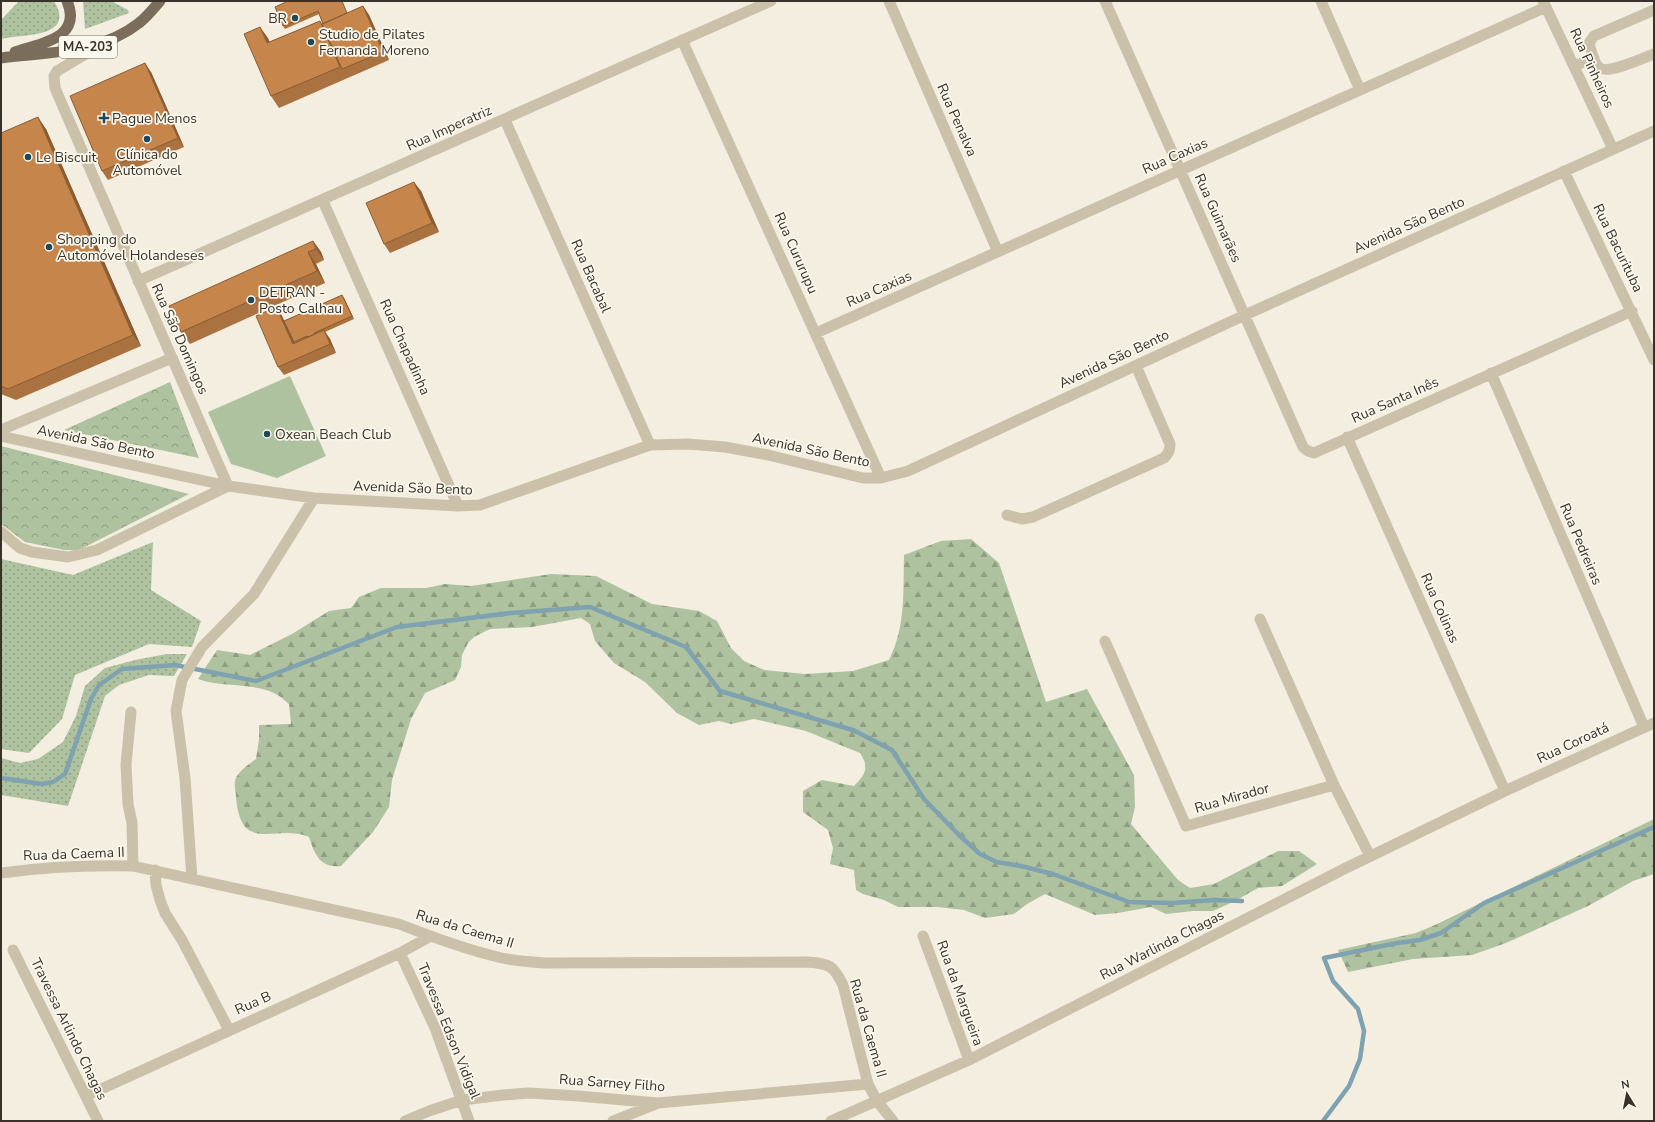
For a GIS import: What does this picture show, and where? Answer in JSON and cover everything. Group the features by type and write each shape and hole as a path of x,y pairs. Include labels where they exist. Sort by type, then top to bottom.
{"main road":[{"path":"1,57 62,35 68,27 71,18 70,8 67,1"},
{"name":"MA-203","path":"1,57 79,49 100,43 119,36 140,23 160,1"}],"street":[{"name":"Rua Imperatriz","path":"138,281 505,120 771,1"},
{"name":"Rua Penalva","path":"889,1 998,252"},
{"name":"Rua Guimarães","path":"1105,1 1245,315"},
{"path":"1321,1 1360,90"},
{"name":"Rua Caxias","path":"816,333 1360,90 1544,4"},
{"name":"Rua Pinheiros","path":"1544,4 1613,149"},
{"path":"1654,10 1594,36 1589,43 1598,67 1606,70 1654,54"},
{"name":"Rua São Domingos","path":"119,36 60,68 54,76 54,83 138,281 228,486"},
{"name":"Rua Cururupu","path":"682,40 881,478"},
{"path":"1574,66 1594,58"},
{"name":"Rua Bacabal","path":"505,120 650,445"},
{"name":"Avenida São Bento","path":"1,436 228,486 314,498 458,506 480,505 650,445 688,444 725,447 768,455 863,478 881,478 908,471 1245,315 1613,149 1654,132"},
{"name":"Rua Bacurituba","path":"1564,171 1632,311 1654,360"},
{"name":"Rua Chapadinha","path":"323,200 458,506"},
{"name":"Rua Santa Inês","path":"1245,315 1303,447 1308,451 1314,452 1632,311"},
{"path":"1,430 172,358"},
{"path":"1007,515 1022,519 1033,517 1164,458 1168,454 1170,444 1136,366"},
{"name":"Rua Pedreiras","path":"1491,373 1649,725"},
{"name":"Rua Colinas","path":"1347,438 1505,791"},
{"path":"1,532 20,548 32,552 68,557 80,555 97,550 228,486"},
{"path":"192,879 185,778 176,711 182,680 202,647 254,594 314,498"},
{"path":"1260,618 1334,785 1370,856"},
{"name":"Rua Mirador","path":"1105,641 1186,826 1334,785"},
{"path":"131,712 126,765 128,804 132,823 133,866"},
{"name":"Rua Coroatá","path":"1505,791 1649,725"},
{"name":"Rua Warlinda Chagas","path":"831,1121 969,1060 1370,856 1505,791"},
{"name":"Rua da Caema II","path":"1,873 52,867 88,865 133,866 399,924 430,936 502,958 544,963 808,962 824,964 835,970 843,985 868,1084 878,1101 893,1121"},
{"path":"156,870 156,885 165,913 182,940 229,1030"},
{"name":"Rua B","path":"86,1096 400,953 430,936"},
{"name":"Rua da Margueira","path":"923,936 969,1060"},
{"name":"Travessa Arlindo Chagas","path":"13,950 98,1121"},
{"name":"Travessa Edson Vidigal","path":"400,953 435,1028 469,1121"},
{"name":"Rua Sarney Filho","path":"405,1121 462,1100 503,1094 529,1093 658,1103 868,1084"},
{"path":"613,1121 658,1103"}],"green space":[{"path":"19,1 54,1 59,13 58,22 53,28 44,32 1,39 1,20"},
{"path":"83,1 111,1 128,10 129,13 85,29"},
{"name":"Oxean Beach Club","path":"290,376 326,456 277,478 231,464 208,412"},
{"path":"170,382 199,458 64,430"},
{"path":"1,446 189,494 79,550 64,550 25,542 1,524"},
{"path":"971,539 999,563 1046,702 1087,689 1134,775 1135,807 1131,824 1178,880 1190,888 1214,884 1278,851 1299,851 1317,864 1282,886 1258,888 1213,911 1193,911 1166,914 1151,907 1118,913 1095,915 1045,894 1027,904 1014,914 985,918 964,910 937,907 898,907 884,900 863,894 856,890 854,870 830,864 833,848 828,830 803,812 803,791 822,780 854,786 865,771 865,763 860,753 806,731 754,719 731,724 719,721 699,725 677,713 645,682 614,663 595,641 590,624 581,618 532,627 490,629 474,637 468,643 462,655 461,667 455,680 425,693 411,719 392,780 389,807 373,832 341,866 334,866 328,865 319,859 309,837 296,834 262,834 252,832 245,826 239,815 235,781 241,771 256,759 259,740 259,725 291,724 289,704 278,695 256,687 207,682 198,679 217,650 250,655 292,634 329,611 351,608 359,597 381,588 426,588 445,584 471,586 551,574 596,576 652,604 699,611 717,621 731,648 744,661 764,670 805,674 853,671 889,660 901,622 904,555 941,541"},
{"path":"153,542 151,590 201,621 192,647 149,644 75,675 62,719 29,753 1,749 1,559 73,575"},
{"path":"167,654 187,654 174,676 149,675 119,685 105,696 68,806 1,795 1,758 20,763 38,759 63,742 76,716 85,686 105,668"},
{"path":"1654,819 1654,874 1633,881 1588,906 1506,943 1472,955 1413,959 1348,972 1338,950 1416,933"}],"building":[{"name":"BR","path":"288,1 342,1 347,13 323,24 318,11 283,26 275,7"},
{"path":"363,6 383,52 342,69 322,24"},
{"path":"320,21 340,67 271,96 244,34 260,27 267,43"},
{"path":"145,63 178,138 102,171 70,96"},
{"name":"Shopping do Automóvel Holandeses","path":"38,117 133,335 8,389 1,386 1,133"},
{"path":"414,182 432,223 384,244 366,203"},
{"path":"313,241 316,249 308,252 317,271 181,332 169,306"},
{"path":"342,295 352,316 314,333 315,334 294,342 284,321"},
{"name":"DETRAN - Posto Calhau","path":"276,307 293,344 324,330 330,344 278,367 256,316"}],"waterway":[{"path":"1,778 42,784 53,782 65,774 91,699 99,685 122,669 175,665 256,681 397,627 511,613 590,607 686,647 720,691 853,730 892,750 924,799 980,854 997,862 1053,874 1129,902 1173,903 1214,900 1242,901"},
{"path":"1323,1121 1349,1086 1360,1059 1364,1031 1358,1009 1333,981 1324,958 1397,943 1420,940 1441,933 1484,903 1654,827"}],"place":[{"name":"BR","path":"295,18"},
{"name":"Studio de Pilates Fernanda Moreno","path":"311,42"},
{"name":"Pague Menos","path":"104,118"},
{"name":"Clínica do Automóvel","path":"147,139"},
{"name":"Le Biscuit","path":"28,157"},
{"name":"Shopping do Automóvel Holandeses","path":"49,247"},
{"name":"DETRAN - Posto Calhau","path":"251,300"},
{"name":"Oxean Beach Club","path":"267,434"}]}
